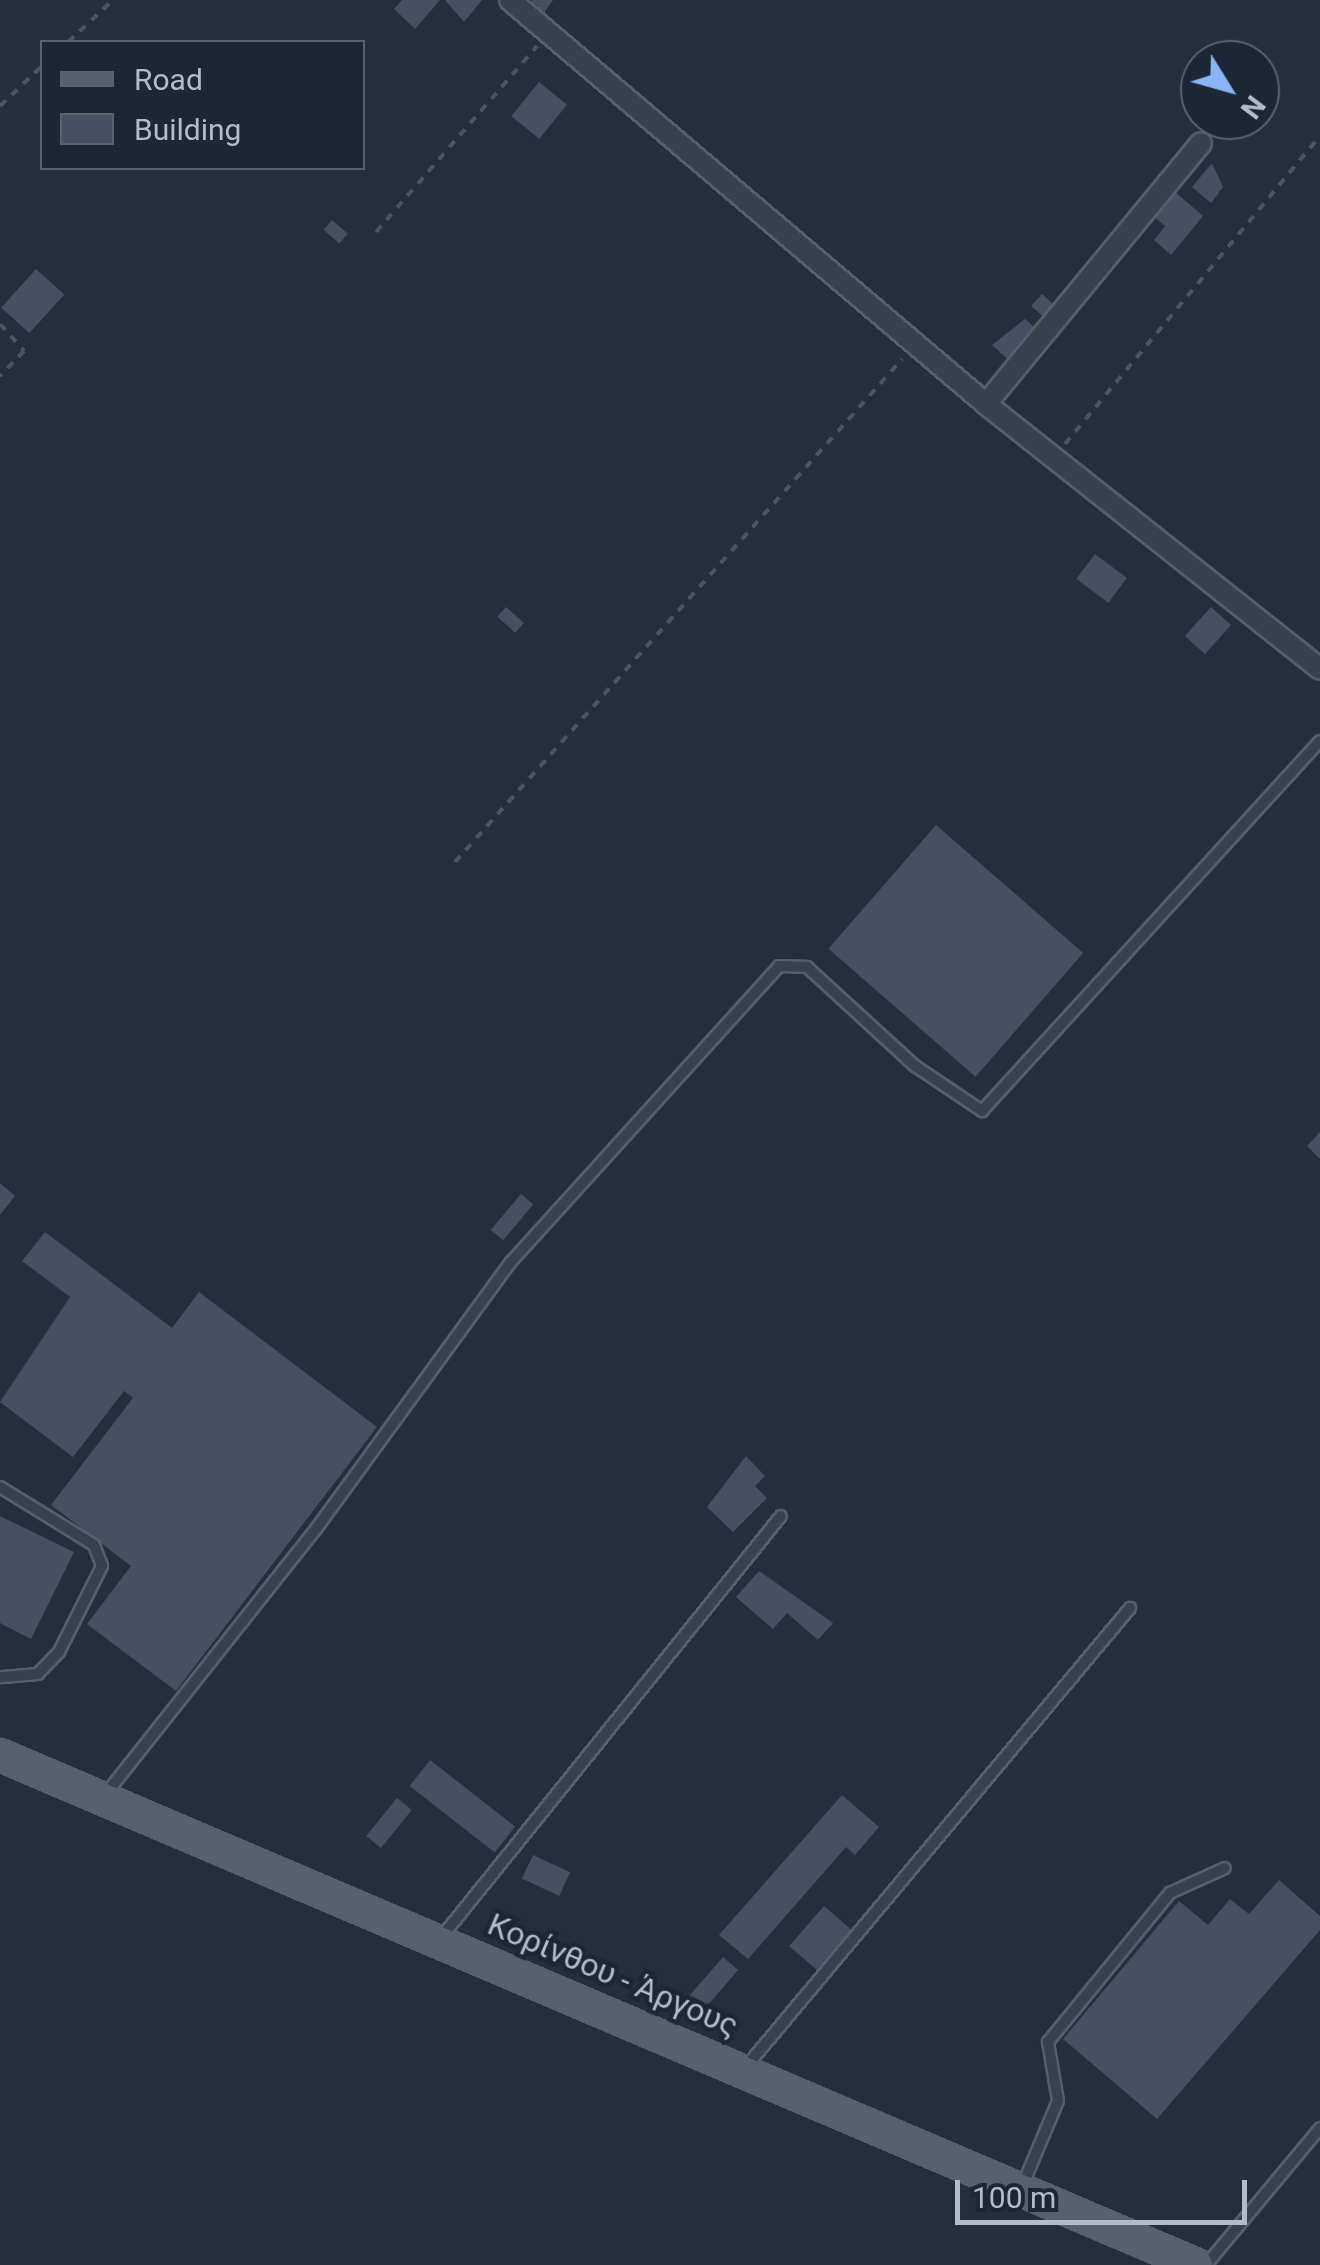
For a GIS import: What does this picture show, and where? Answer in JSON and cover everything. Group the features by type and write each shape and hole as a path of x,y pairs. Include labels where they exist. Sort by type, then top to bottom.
{"main road":[{"name":"Κορίνθου - Άργους","path":"0,1755 745,2068 1197,2265"}],"street":[{"path":"510,0 546,35 918,341 986,404 1320,669"},
{"path":"986,404 1201,143"}],"lane":[{"path":"103,1797 316,1530 510,1263 779,966 807,966 915,1066 982,1112 1320,741"},
{"path":"0,1487 94,1545 102,1566 59,1652 38,1674 0,1677"},
{"path":"439,1940 781,1516"},
{"path":"745,2068 1130,1608"},
{"path":"1021,2189 1058,2101 1048,2042 1170,1893 1225,1868"},
{"path":"1206,2265 1320,2128"}],"path":[{"path":"70,40 113,0"},
{"path":"376,232 546,35"},
{"path":"0,106 40,68"},
{"path":"1054,458 1320,136"},
{"path":"0,324 24,350 0,376"},
{"path":"455,862 918,341"}],"building":[{"path":"402,0 440,0 415,29 394,9"},
{"path":"445,0 482,0 464,22"},
{"path":"531,0 553,0 544,13"},
{"path":"539,82 567,105 539,139 511,116"},
{"path":"1212,163 1223,187 1211,203 1192,187"},
{"path":"1174,191 1203,216 1171,255 1154,240 1165,226 1153,216"},
{"path":"332,220 348,234 339,244 323,230"},
{"path":"36,269 64,294 29,333 1,308"},
{"path":"1042,294 1060,310 1049,322 1031,306"},
{"path":"1025,319 1040,332 1013,364 992,345"},
{"path":"1095,554 1127,578 1108,603 1076,579"},
{"path":"506,607 524,623 515,633 497,617"},
{"path":"1211,607 1231,625 1205,654 1185,636"},
{"path":"936,825 1083,953 976,1077 828,949"},
{"path":"1320,1132 1320,1159 1307,1146"},
{"path":"0,1183 15,1196 0,1215"},
{"path":"521,1194 533,1204 503,1240 491,1230"},
{"path":"45,1232 172,1328 199,1292 377,1427 176,1691 87,1624 131,1566 51,1505 133,1398 124,1391 73,1457 0,1402 70,1297 22,1261"},
{"path":"746,1456 765,1476 755,1486 767,1498 733,1532 707,1507"},
{"path":"0,1516 74,1552 31,1639 0,1623"},
{"path":"759,1571 833,1623 818,1640 787,1613 773,1629 736,1597"},
{"path":"430,1760 515,1826 495,1852 410,1786"},
{"path":"842,1795 879,1827 855,1855 846,1847 748,1959 719,1935"},
{"path":"397,1798 412,1810 381,1848 366,1836"},
{"path":"533,1855 570,1872 559,1896 522,1879"},
{"path":"1279,1880 1320,1916 1320,1930 1157,2119 1063,2039 1179,1901 1208,1925 1230,1899 1249,1914"},
{"path":"824,1906 852,1930 817,1970 789,1946"},
{"path":"723,1957 738,1970 699,2015 684,2002"}]}
